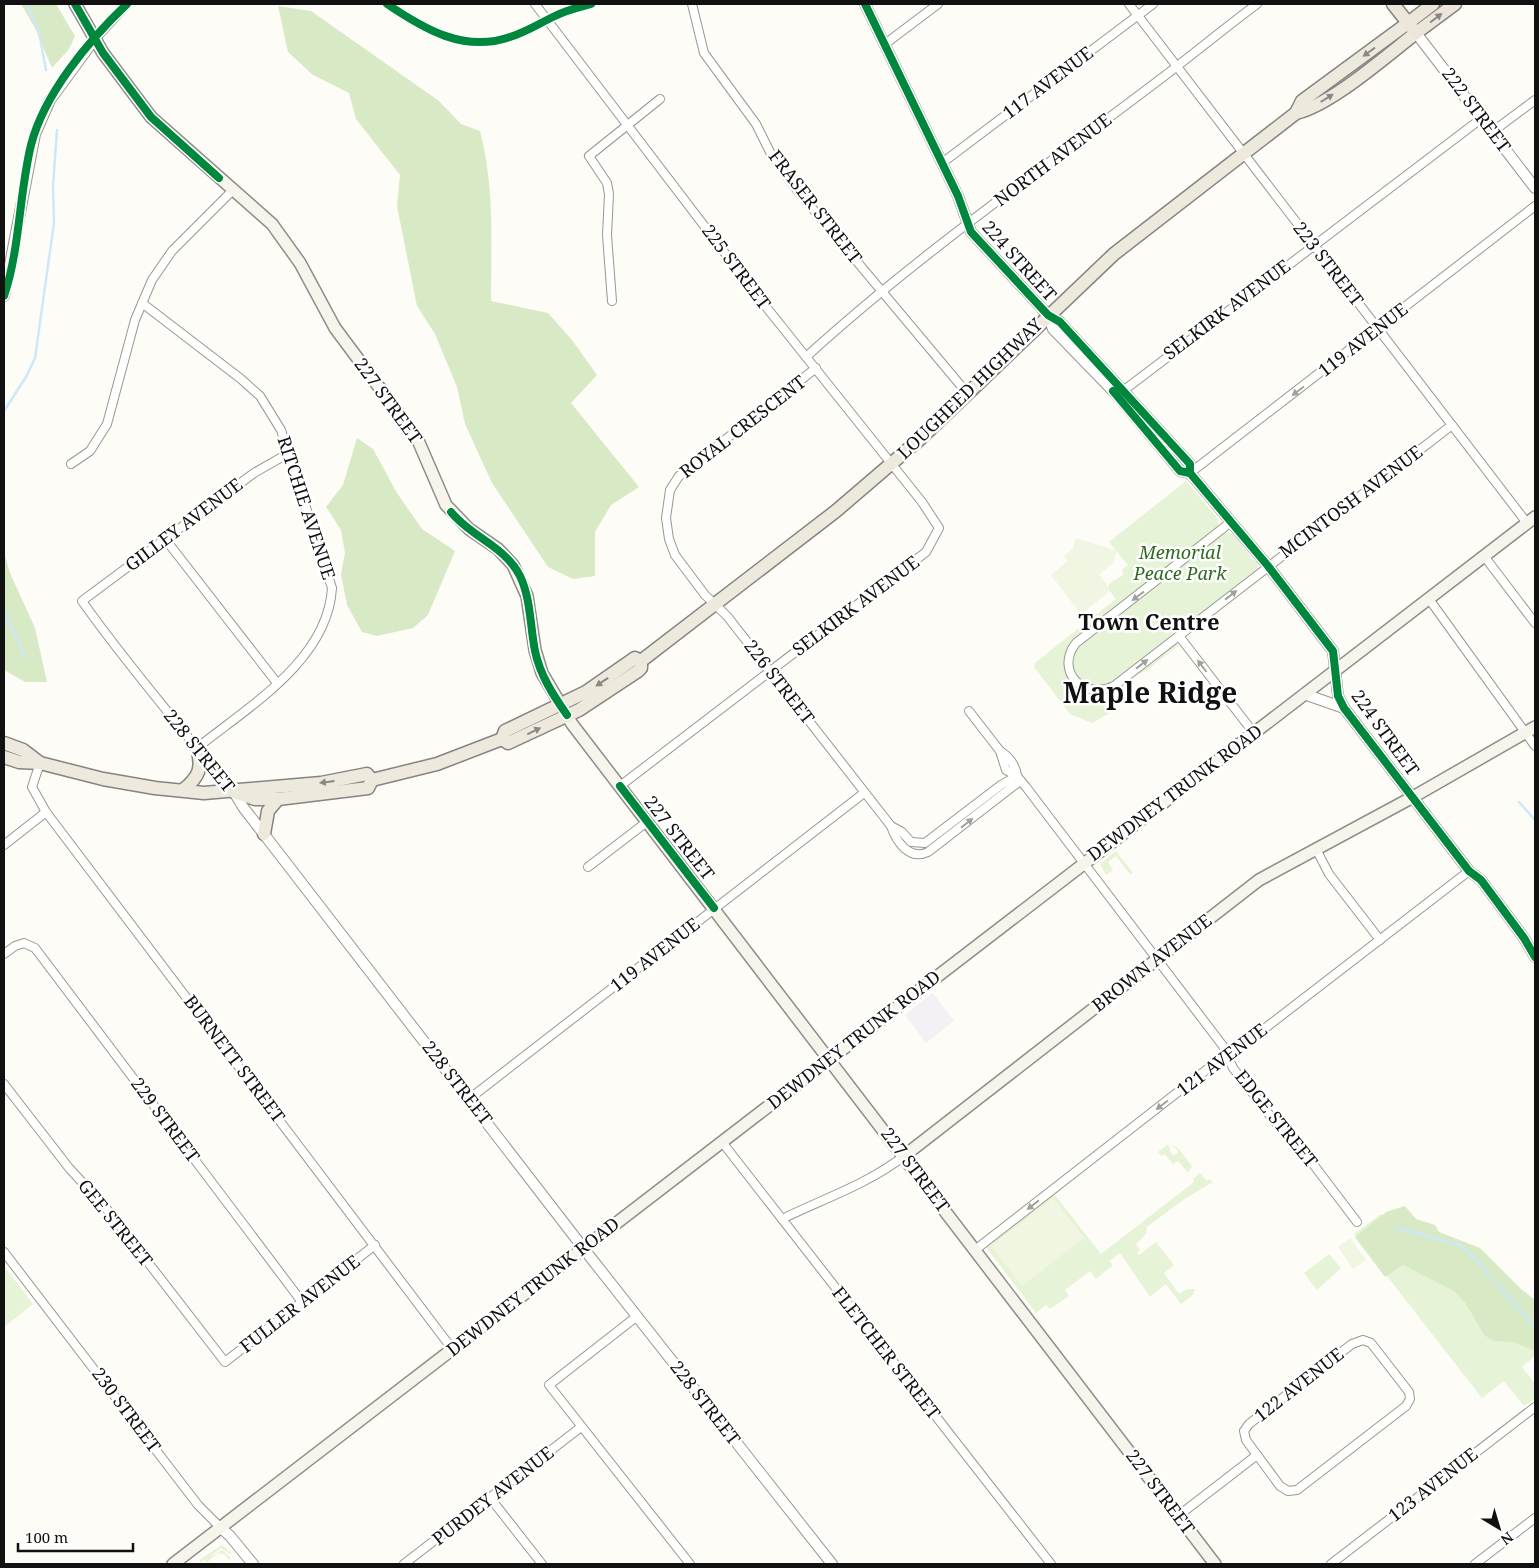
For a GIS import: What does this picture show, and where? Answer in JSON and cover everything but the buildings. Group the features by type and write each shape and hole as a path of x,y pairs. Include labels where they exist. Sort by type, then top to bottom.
{"highway":[{"name":"LOUGHEED HIGHWAY","path":"1412,28 1433,4"},
{"name":"LOUGHEED HIGHWAY","path":"1412,28 1456,4"},
{"path":"1396,5 1412,28"}],"main road":[{"name":"227 STREET","path":"75,4 94,40 151,117 272,224 300,262 335,328 418,438 446,505 455,517 498,549 513,565 527,596 538,664 547,685 563,710 1215,1564"},
{"name":"LOUGHEED HIGHWAY","path":"234,792 255,799 278,799 368,788 372,780 437,764 502,739 508,743 563,710 592,702 638,671 641,668 641,661 716,605 892,464 1119,250 1296,113 1302,101 1412,28"},
{"name":"DEWDNEY TRUNK ROAD","path":"173,1564 453,1350 1083,862 1531,520"},
{"name":"BROWN AVENUE","path":"904,1156 1260,880 1413,797 1530,729"},
{"name":"LOUGHEED HIGHWAY","path":"4,743 23,750 40,763"},
{"path":"183,790 199,773 201,761 197,748"},
{"name":"LOUGHEED HIGHWAY","path":"4,757 19,762 40,763 103,779 155,788 183,790 234,792 253,788 335,782 367,774 372,780"},
{"path":"264,834 268,811 278,799"}],"street":[{"path":"4,296 35,134 50,100 94,40 127,4"},
{"path":"387,4 428,30 464,41 491,41 508,38 557,15 591,4"},
{"name":"225 STREET","path":"535,4 806,357 922,502 939,528"},
{"name":"FRASER STREET","path":"692,4 704,53 710,64 756,124 771,154 797,190 967,393"},
{"name":"224 STREET","path":"865,4 958,196 974,235 1048,315 1060,322 1120,392 1190,464 1190,473 1268,566 1334,651 1338,696 1344,708 1469,871 1481,880 1524,938 1527,947 1535,957"},
{"path":"885,44 938,4"},
{"name":"223 STREET","path":"1129,4 1452,425 1531,520"},
{"name":"117 AVENUE","path":"942,163 1153,4"},
{"name":"NORTH AVENUE","path":"806,357 882,290 1257,4"},
{"name":"222 STREET","path":"1412,28 1535,188"},
{"path":"612,301 607,235 609,194 607,183 589,156 660,99"},
{"path":"1492,132 1535,100"},
{"name":"SELKIRK AVENUE","path":"1120,392 1482,118"},
{"path":"71,464 90,451 107,424 133,327 152,280 172,251 233,190"},
{"name":"119 AVENUE","path":"1190,473 1535,206"},
{"name":"RITCHIE AVENUE","path":"142,303 254,390 278,424 332,588 328,612 300,663 197,748"},
{"name":"ROYAL CRESCENT","path":"672,486 681,473 816,368"},
{"name":"MCINTOSH AVENUE","path":"1231,522 1078,642 1071,652 1070,672 1074,680 1084,688 1109,689 1452,425"},
{"name":"GILLEY AVENUE","path":"82,601 262,467 289,454"},
{"name":"226 STREET","path":"672,486 666,518 670,543 693,580 725,613 771,671 891,826 897,840 905,849 918,854 928,852 1018,779"},
{"name":"SELKIRK AVENUE","path":"620,786 926,552 939,528"},
{"path":"166,540 277,683"},
{"path":"1484,556 1535,623"},
{"path":"1429,598 1530,729 1535,746"},
{"name":"228 STREET","path":"82,601 110,642 197,748 220,771 264,834 636,1317 832,1564"},
{"path":"1179,636 1253,732"},
{"name":"224 STREET","path":"1304,694 1344,708"},
{"name":"EDGE STREET","path":"969,711 1000,752 1005,754 1016,769 1018,779 1158,960 1229,1056 1233,1068 1286,1136 1294,1139 1357,1222"},
{"name":"BURNETT STREET","path":"40,763 34,774 33,790 46,812 453,1350"},
{"path":"891,826 902,832 911,842 925,843 1001,785 1018,779"},
{"name":"119 AVENUE","path":"469,1099 864,792"},
{"path":"4,845 46,812"},
{"path":"588,867 648,821"},
{"path":"1316,849 1329,874 1380,940"},
{"name":"121 AVENUE","path":"976,1250 1220,1060 1229,1056 1469,871"},
{"name":"229 STREET","path":"4,954 15,946 24,943 35,948 302,1302"},
{"name":"GEE STREET","path":"4,1084 69,1168 106,1208 224,1362"},
{"name":"FLETCHER STREET","path":"722,1142 1051,1564"},
{"name":"BROWN AVENUE","path":"782,1219 883,1172 904,1156"},
{"name":"FULLER AVENUE","path":"224,1362 375,1246"},
{"name":"230 STREET","path":"4,1252 198,1505 230,1536 253,1564"},
{"path":"636,1317 549,1385 690,1564"},
{"name":"122 AVENUE","path":"1362,1340 1371,1343 1409,1392 1410,1399 1406,1406 1297,1490 1288,1491 1280,1486 1257,1455 1246,1440 1244,1431 1249,1424 1352,1344 1362,1340"},
{"name":"123 AVENUE","path":"1331,1564 1535,1407"},
{"name":"PURDEY AVENUE","path":"404,1564 581,1427"},
{"path":"1178,1516 1257,1455"},
{"path":"490,1499 542,1564"},
{"path":"1475,1564 1535,1518"}],"shaded area":[{"path":"933,993 954,1021 926,1043 905,1015"}],"green space":[{"path":"21,4 56,4 75,36 69,49 52,68 35,28"},
{"path":"278,6 311,11 439,101 461,124 480,131 485,153 490,195 491,301 548,313 572,340 597,375 571,403 639,487 611,505 595,532 595,576 573,579 548,567 492,483 465,424 457,387 435,334 417,306 397,206 400,175 356,119 349,93 313,75 288,52"},
{"path":"357,438 373,449 397,493 422,529 455,551 428,615 413,628 377,636 362,632 347,605 341,574 345,553 341,530 326,507 343,485"},
{"name":"Memorial Peace Park","path":"1186,481 1218,519 1219,527 1223,533 1233,533 1252,559 1257,562 1258,568 1174,637 1179,645 1146,671 1131,677 1110,698 1118,708 1092,723 1070,714 1034,667 1036,662 1116,599 1108,589 1109,584 1123,575 1122,570 1128,565 1109,542"},
{"path":"1076,538 1117,551 1112,564 1099,574 1107,585 1109,592 1081,614 1051,575 1068,561 1064,556 1073,549"},
{"path":"4,552 10,573 35,628 47,682 25,682 4,670"},
{"path":"1116,851 1133,873 1130,874 1116,856 1108,862 1113,870 1106,875 1100,864"},
{"path":"1168,1144 1178,1148 1192,1166 1188,1173 1178,1161 1173,1164 1165,1154 1161,1156 1158,1152","holes":["1168,1144 1178,1150 1177,1154 1172,1155"]},
{"path":"1200,1173 1207,1181 1209,1179 1213,1182 1183,1200 1147,1227 1146,1234 1136,1244 1140,1250 1137,1253 1139,1255 1156,1242 1174,1265 1164,1273 1179,1294 1187,1289 1195,1289 1193,1295 1181,1304 1166,1284 1150,1297 1120,1253 1110,1261 1113,1265 1096,1279 1090,1271 1065,1290 1069,1296 1050,1309 1046,1305 1036,1313 986,1247 1073,1179 1055,1195 1101,1254 1194,1182 1193,1179"},
{"path":"1053,1198 1084,1238 1022,1286 991,1246"},
{"path":"1405,1206 1416,1219 1435,1225 1439,1232 1480,1248 1521,1289 1535,1300 1535,1351 1513,1342 1494,1341 1484,1335 1466,1304 1454,1291 1403,1265 1385,1277 1355,1237 1386,1212"},
{"path":"1381,1214 1397,1234 1535,1344 1535,1356 1522,1367 1535,1383 1535,1399 1524,1406 1504,1381 1482,1398 1354,1234"},
{"path":"1350,1238 1366,1260 1353,1269 1338,1247"},
{"path":"1329,1254 1341,1268 1317,1290 1304,1273"},
{"path":"4,1266 33,1304 4,1327"},
{"path":"222,1545 234,1556 221,1548 209,1557 222,1550 231,1558 229,1560 225,1554 218,1553 206,1563 206,1559 201,1562 199,1560"}],"waterway":[{"path":"27,4 39,32 46,70"},
{"path":"4,411 26,377 35,358 54,223 53,186 57,130"},
{"path":"4,611 25,657"},
{"path":"1519,802 1535,820"},
{"path":"1397,1228 1460,1245 1477,1260 1490,1277"},
{"path":"1495,1282 1535,1327"}],"cycle path":[{"path":"75,4 103,53 151,117 219,178"},
{"path":"4,296 13,259 27,164 37,126 57,87 83,51 127,4"},
{"path":"387,4 430,30 445,36 477,42 510,37 564,12 591,4"},
{"path":"865,4 958,196 971,232 1048,315 1060,322 1190,464 1190,473 1268,566 1333,651 1338,696 1344,708 1469,871 1481,880 1524,938 1535,957"},
{"path":"1113,391 1180,471 1190,473"},
{"path":"451,512 459,521 506,557 520,576 528,603 537,660 548,684 567,715"},
{"path":"620,786 714,908"}],"district":[{"name":"Town Centre","path":"1149,622"},
{"name":"Maple Ridge","path":"1150,693"}]}
